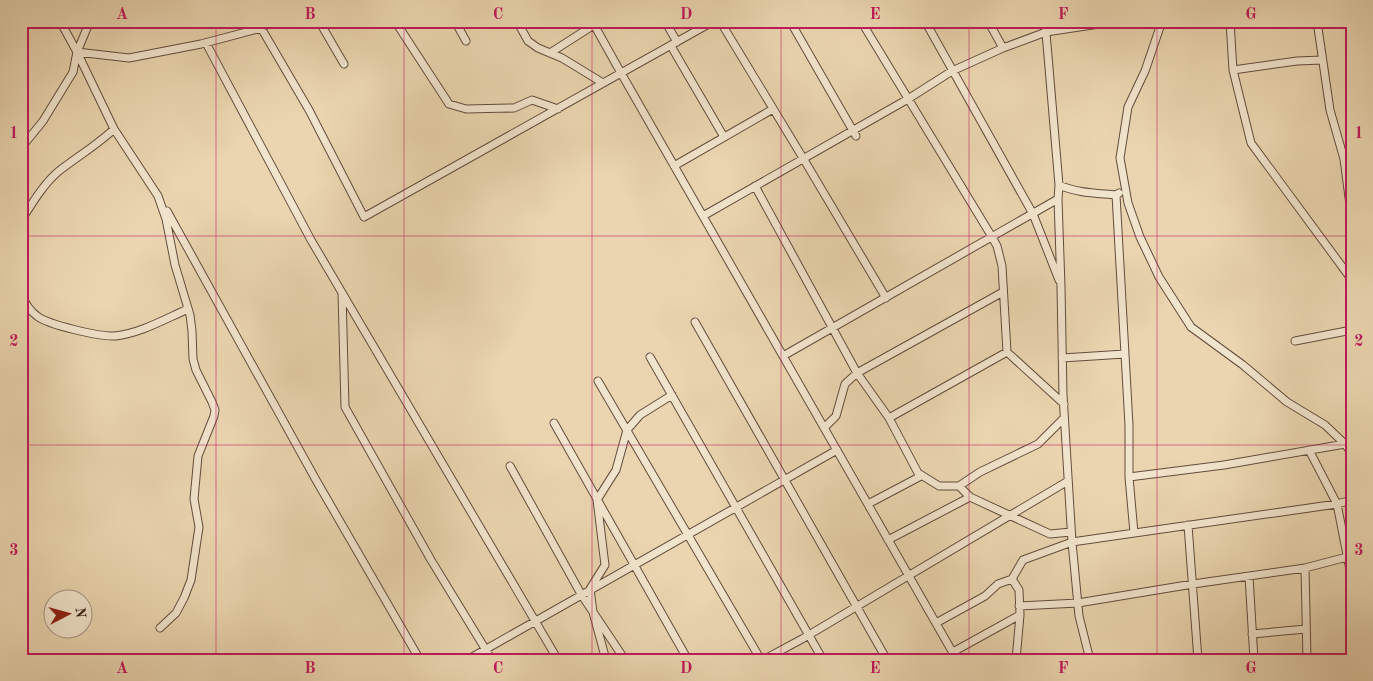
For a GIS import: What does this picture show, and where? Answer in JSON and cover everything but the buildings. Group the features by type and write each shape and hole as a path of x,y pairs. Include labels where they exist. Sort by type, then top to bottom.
{"street":[{"path":"60,21 114,129 158,196 311,471 420,660"},
{"path":"21,148 43,121 73,72 77,52 90,21"},
{"path":"77,52 129,58 206,43 259,24 273,21"},
{"path":"319,21 344,64"},
{"path":"395,21 449,104 466,109 514,108 532,100 558,108"},
{"path":"455,21 466,41"},
{"path":"518,21 528,41 538,48 562,58 603,83"},
{"path":"665,21 674,44 724,137"},
{"path":"259,24 309,110 364,217 714,21"},
{"path":"720,21 886,298"},
{"path":"790,21 854,133"},
{"path":"861,21 997,246 1002,266 1007,352 1064,404"},
{"path":"925,21 1032,214 1061,287"},
{"path":"988,21 1003,48"},
{"path":"1045,21 1059,185 1064,418 1072,542 1079,616 1090,660"},
{"path":"703,216 803,158 854,133 952,71 1003,48 1046,32 1119,21"},
{"path":"1162,21 1145,72 1128,107 1120,158 1128,203 1140,237 1159,277 1191,327 1244,365 1287,402 1325,425 1352,454"},
{"path":"1230,21 1233,70 1251,143 1352,280"},
{"path":"1317,21 1330,110 1344,159 1352,221"},
{"path":"550,53 595,22 621,73 957,660"},
{"path":"206,43 342,293 558,660"},
{"path":"1233,70 1322,60"},
{"path":"674,166 773,108"},
{"path":"21,221 34,199 57,172 97,144 114,129"},
{"path":"1059,185 1070,190 1116,195 1125,189"},
{"path":"755,186 857,373 889,418 918,474 939,486 959,486 980,472 1038,444 1064,418"},
{"path":"1116,195 1129,425 1129,477 1134,533"},
{"path":"158,196 166,219 175,265 188,309 192,331 193,359 196,370 215,410 198,456 194,499 199,527 190,580 184,598 176,613 160,628"},
{"path":"783,356 1058,199"},
{"path":"824,428 836,416 845,384 857,373 1003,292"},
{"path":"342,293 345,407 431,560 492,660"},
{"path":"21,294 26,304 38,317 63,326 115,336 138,331 188,309"},
{"path":"695,322 887,660"},
{"path":"1295,341 1352,330"},
{"path":"889,418 1007,352"},
{"path":"1062,358 1125,354"},
{"path":"650,358 823,660"},
{"path":"598,381 762,660 1068,481"},
{"path":"606,660 593,612 590,589 605,565 597,500 616,470 627,430 640,415 672,395"},
{"path":"554,423 688,660"},
{"path":"1129,477 1224,465 1344,444"},
{"path":"467,660 580,594 837,450"},
{"path":"1309,450 1337,504 1352,580"},
{"path":"510,466 580,594 625,660"},
{"path":"868,504 921,476"},
{"path":"959,486 970,497 1050,534 1072,532"},
{"path":"888,540 970,497"},
{"path":"936,623 985,596 998,584 1012,579 1023,560 1072,542 1337,504 1352,500"},
{"path":"1188,525 1198,660"},
{"path":"1020,606 1078,603 1305,568 1347,557"},
{"path":"1305,568 1307,660"},
{"path":"1249,576 1254,660"},
{"path":"1012,579 1019,590 1020,606 1016,660"},
{"path":"953,652 1020,615"},
{"path":"1252,634 1306,629"}],"railway":[{"path":"1345,21 1352,62"}]}
